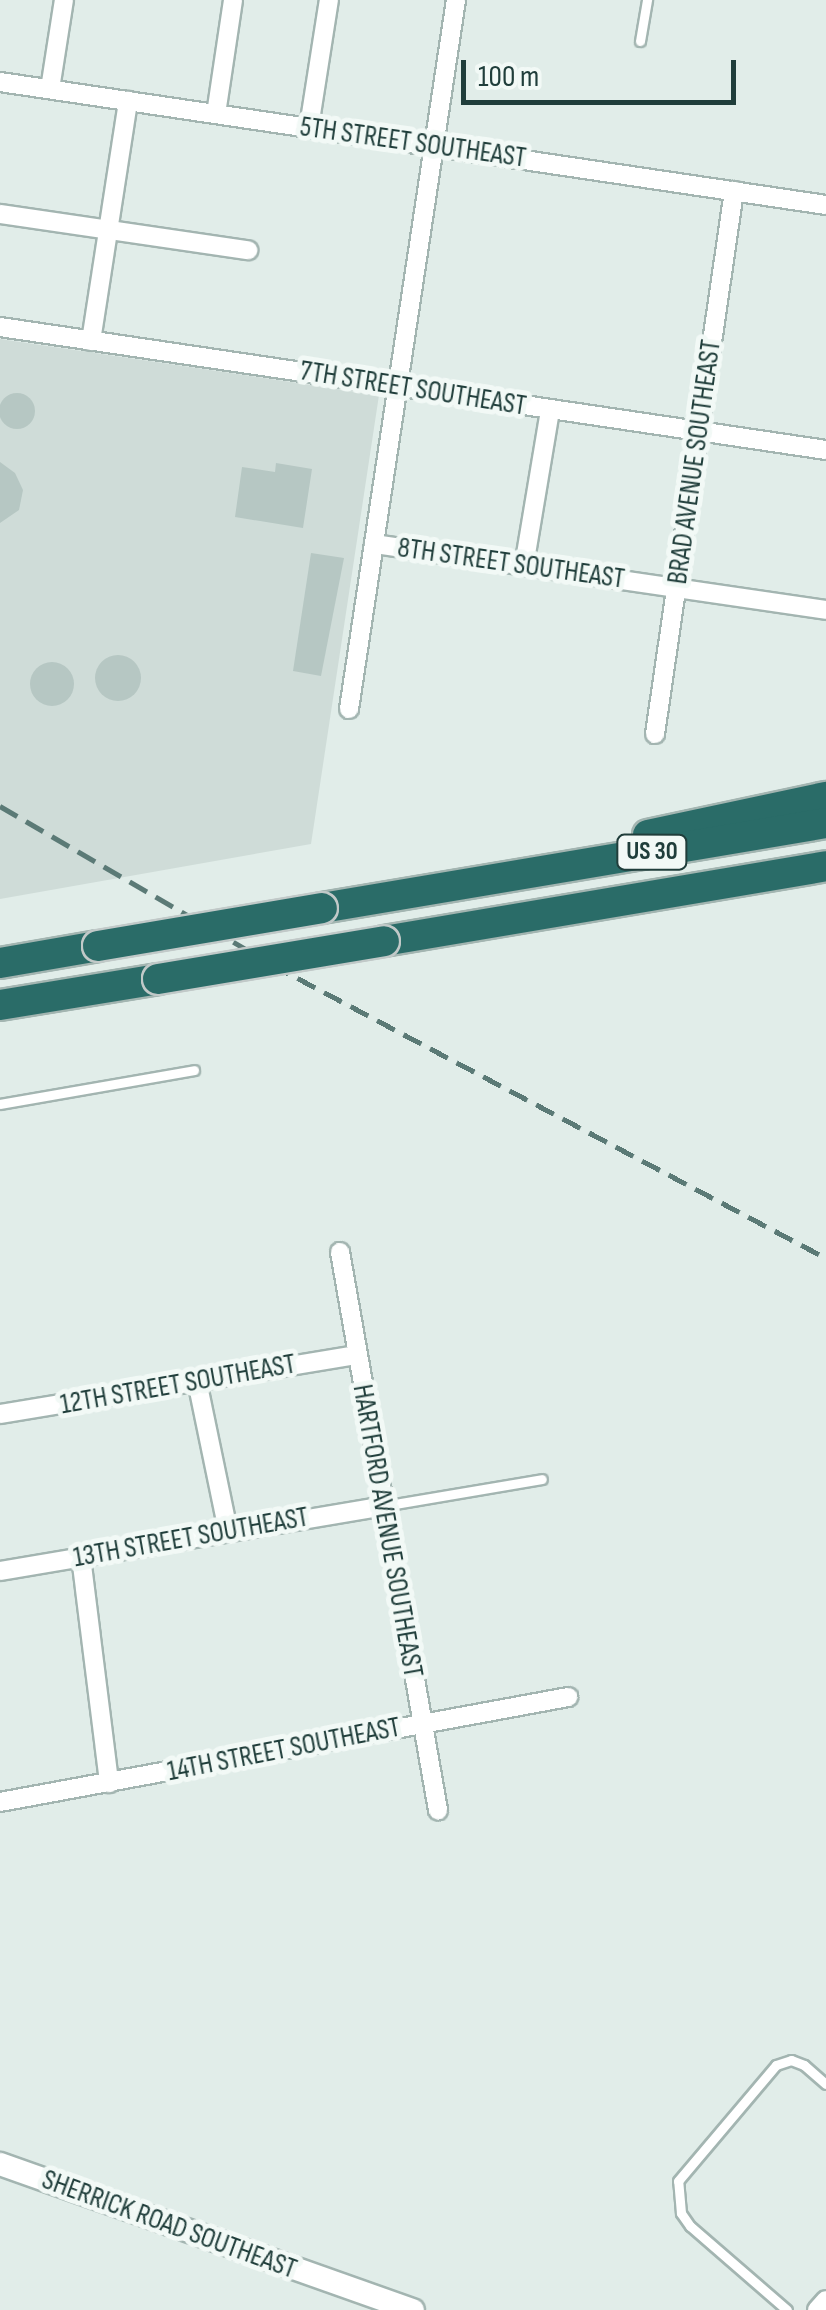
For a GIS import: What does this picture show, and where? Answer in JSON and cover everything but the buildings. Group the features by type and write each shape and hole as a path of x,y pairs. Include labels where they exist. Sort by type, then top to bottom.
{"highway":[{"path":"478,882 692,824 826,797"},
{"name":"US 30","path":"0,963 826,823"},
{"name":"US 30","path":"6,1004 826,866"},
{"path":"614,902 742,899 826,887"}],"street":[{"path":"50,89 64,0"},
{"path":"216,114 233,0"},
{"path":"309,127 328,0"},
{"path":"348,709 456,0"},
{"name":"5TH STREET SOUTHEAST","path":"0,82 826,204"},
{"path":"91,341 128,100"},
{"name":"BRAD AVENUE SOUTHEAST","path":"656,734 734,191"},
{"path":"0,214 248,250"},
{"name":"7TH STREET SOUTHEAST","path":"0,327 826,450"},
{"path":"524,566 550,410"},
{"name":"8TH STREET SOUTHEAST","path":"374,544 826,610"},
{"name":"HARTFORD AVENUE SOUTHEAST","path":"340,1252 438,1810"},
{"name":"12TH STREET SOUTHEAST","path":"0,1414 357,1355"},
{"path":"197,1382 228,1532"},
{"name":"13TH STREET SOUTHEAST","path":"0,1572 383,1506"},
{"path":"81,1557 109,1783"},
{"name":"14TH STREET SOUTHEAST","path":"0,1802 568,1697"},
{"name":"SHERRICK ROAD SOUTHEAST","path":"0,2164 413,2310"},
{"path":"818,2310 826,2300"}],"lane":[{"path":"640,41 647,0"},
{"path":"0,1104 194,1070"},
{"path":"383,1506 542,1479"},
{"path":"787,2310 690,2226 678,2202 678,2181 776,2065 791,2060 804,2065 826,2084"}],"shaded area":[{"path":"0,339 379,395 311,844 0,899"}],"railway":[{"path":"0,806 271,964 826,1258"}]}
